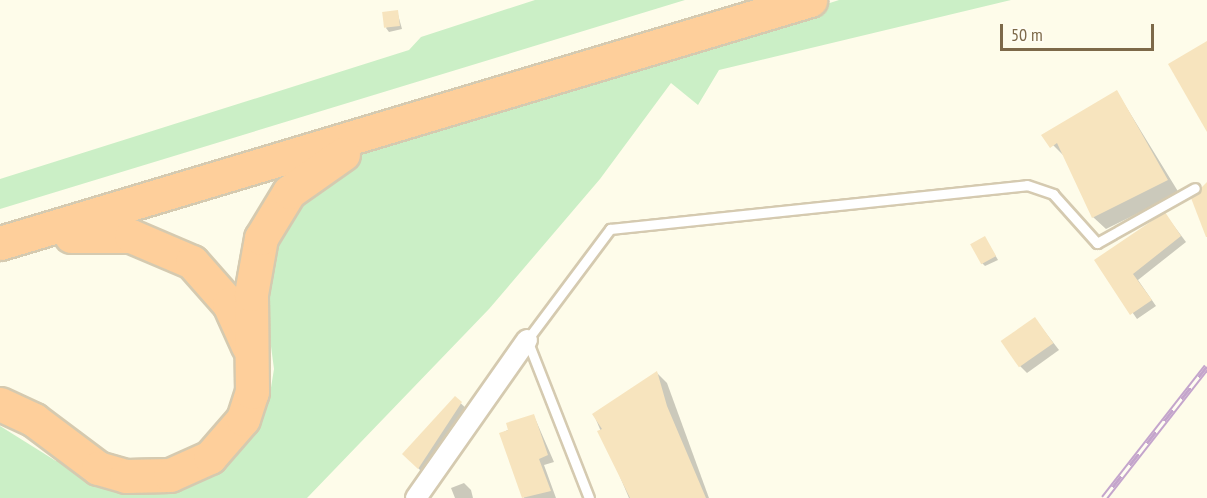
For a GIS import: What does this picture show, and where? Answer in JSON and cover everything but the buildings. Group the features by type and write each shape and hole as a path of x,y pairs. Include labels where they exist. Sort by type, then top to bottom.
{"highway":[{"path":"0,228 760,0"},
{"path":"0,243 810,0"},
{"path":"0,404 34,420 98,468 126,476 170,474 210,457 243,419 255,366 254,264 261,238 289,192 351,149 441,122 531,84"},
{"path":"0,257 86,232 131,236 167,247 212,281 242,330 255,366"}],"street":[{"path":"416,498 527,340"}],"lane":[{"path":"589,498 527,340 592,247 619,225 1027,185 1053,194 1097,243 1195,188"}],"green space":[{"path":"535,0 685,0 0,209 0,179 409,50 421,37"},
{"path":"839,0 1011,0 719,70 698,105 671,83 600,179 489,309 307,498 0,498 0,426 56,461 60,456 197,479 235,454 255,430 269,400 274,369 267,316 269,262 291,205 341,161"}],"railway":[{"path":"1104,498 1207,366"}]}
